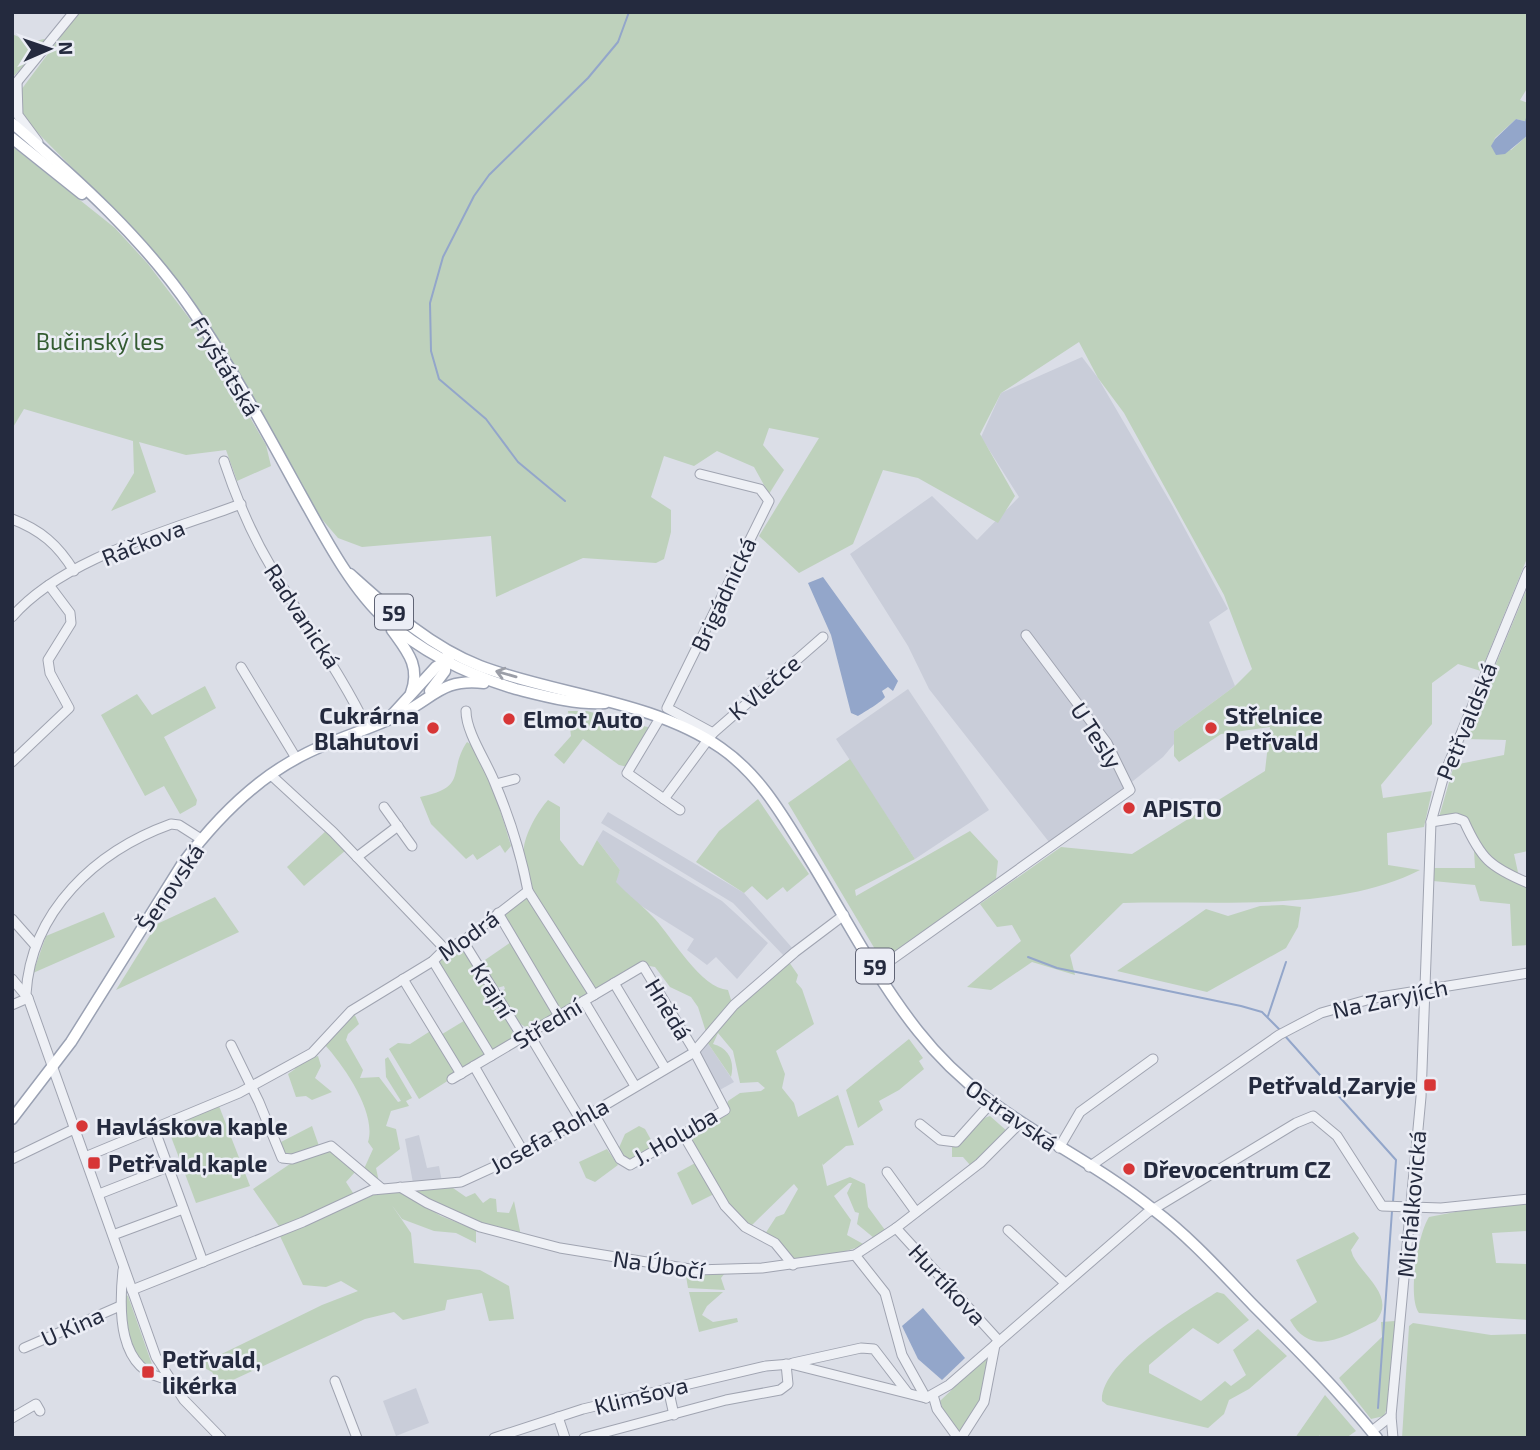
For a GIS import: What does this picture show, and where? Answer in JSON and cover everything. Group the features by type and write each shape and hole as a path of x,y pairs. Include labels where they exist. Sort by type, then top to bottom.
{"main road":[{"name":"Fryštátská","path":"12,123 46,152 119,224 182,295 249,402 315,520"},
{"name":"Fryštátská","path":"12,138 119,224"},
{"name":"Ostravská","path":"315,520 350,574 384,619 447,661 497,683 589,704 605,703"},
{"name":"Ostravská","path":"350,574 408,624 475,664 506,675 591,695 605,703 660,718 710,736 742,765 777,806 877,970 928,1044 990,1104 1154,1209 1210,1261 1375,1435"},
{"path":"384,619 414,663 416,676 409,698"},
{"path":"424,698 443,674 447,661 441,646"},
{"path":"447,661 475,664"},
{"path":"386,720 447,661"},
{"name":"Šenovská","path":"12,1119 53,1069 201,839 238,801 296,758 405,712 424,698 456,682 497,683"}],"street":[{"path":"46,152 18,114 15,86 74,12"},
{"name":"Radvanická","path":"224,461 270,567 343,678 367,728"},
{"name":"Brigádnická","path":"700,474 760,489 769,500 667,708 710,736"},
{"name":"Ráčkova","path":"12,617 49,585 74,571 241,503"},
{"path":"12,519 46,537 61,550 74,571"},
{"name":"Petřvaldská","path":"1427,877 1431,822 1444,775 1528,571"},
{"path":"12,762 69,708 50,673 48,660 71,623 70,613 49,585"},
{"name":"U Tesly","path":"877,970 1130,790 1107,743 1026,635"},
{"name":"K Vlečce","path":"710,736 823,637"},
{"path":"241,667 296,758"},
{"path":"466,711 468,728 496,784 528,891 594,995"},
{"path":"660,718 627,773 680,810"},
{"path":"664,799 710,736"},
{"path":"271,775 357,857 445,949"},
{"path":"496,784 515,779"},
{"path":"384,807 412,846"},
{"path":"1431,822 1456,818 1464,821 1484,861 1528,883"},
{"path":"27,996 35,945 63,898 85,874 107,856 171,824 179,825 201,839"},
{"path":"357,857 398,826"},
{"name":"Michálkovická","path":"1375,1435 1392,1433 1391,1416 1422,1084 1427,877"},
{"name":"Modrá","path":"85,1157 252,1087 312,1053 351,1011 433,961 445,949 463,942 528,891"},
{"path":"498,913 559,1016"},
{"name":"Josefa Rohla","path":"132,1290 381,1188 461,1182 524,1153 693,1053 734,1005 795,951 844,915"},
{"path":"12,919 35,945"},
{"name":"Krajní","path":"463,942 526,1036"},
{"name":"Krajní","path":"433,961 491,1056"},
{"name":"Střední","path":"452,1079 643,966"},
{"name":"Hnědá","path":"643,966 693,1053"},
{"name":"Na Zaryjích","path":"1089,1167 1279,1035 1311,1017 1346,1004 1528,973"},
{"path":"12,979 27,996 156,1357 168,1379 213,1436"},
{"path":"403,979 461,1074"},
{"name":"Hnědá","path":"614,983 665,1068"},
{"path":"12,1005 27,996"},
{"path":"584,1001 635,1086"},
{"path":"526,1036 580,1119"},
{"path":"231,1045 285,1160 331,1146 381,1188"},
{"name":"J. Holuba","path":"593,1112 625,1164 630,1165 683,1135 725,1110 693,1053"},
{"path":"1059,1148 1080,1112 1153,1059"},
{"path":"474,1066 524,1153"},
{"path":"920,1124 940,1140 956,1142 990,1104"},
{"path":"930,1397 1154,1209 1296,1123 1313,1116 1337,1136 1382,1206 1411,1208 1528,1199"},
{"name":"Na Úbočí","path":"400,1187 438,1209 480,1227 560,1248 630,1261 717,1271 793,1265 855,1255 896,1228 980,1163 1019,1124"},
{"path":"155,1128 203,1262"},
{"path":"12,1159 74,1129"},
{"path":"683,1135 725,1206 745,1227 775,1242 793,1265"},
{"path":"99,1194 169,1167"},
{"path":"887,1172 916,1212"},
{"path":"113,1235 183,1209"},
{"name":"Hurtíkova","path":"896,1228 997,1343"},
{"path":"1008,1230 1065,1283"},
{"path":"855,1255 885,1293 902,1355 941,1416 959,1438 984,1402 997,1343"},
{"path":"124,1265 120,1306 123,1331 132,1354 148,1372 168,1379"},
{"name":"U Kina","path":"24,1348 120,1306"},
{"name":"Klimšova","path":"494,1438 558,1417 668,1388 861,1348 874,1349 906,1392"},
{"path":"584,1438 726,1400 780,1390 788,1384 789,1364"},
{"name":"Klimšova","path":"789,1364 930,1397"},
{"path":"335,1381 357,1438"},
{"path":"668,1388 674,1415"},
{"path":"12,1418 36,1404 40,1411"},
{"path":"1375,1435 1391,1416"},
{"path":"558,1417 565,1438"}],"shaded area":[{"path":"1082,357 1098,378 1172,505 1228,609 1209,622 1235,686 1174,731 1174,744 1163,757 1068,833 1049,842 929,689 908,646 850,554 932,496 977,540 1019,497 981,437 1001,393"},
{"path":"908,689 989,810 915,859 836,739"},
{"path":"608,812 744,893 794,950 785,957 733,903 601,823"},
{"path":"603,830 722,901 768,943 737,979 716,957 707,965 687,950 694,939 635,902 615,882 620,870 597,840"},
{"path":"707,1042 734,1082 718,1091 698,1056"},
{"path":"419,1135 427,1168 439,1166 442,1182 413,1183 405,1139"},
{"path":"416,1388 429,1423 396,1436 383,1401"}],"green space":[{"path":"79,12 1528,12 1528,87 1520,100 1528,103 1528,122 1516,119 1495,138 1492,146 1511,150 1528,135 1528,556 1481,671 1458,664 1432,683 1432,724 1381,785 1383,798 1432,791 1424,827 1387,833 1388,865 1420,870 1387,884 1313,899 1236,903 1123,903 1070,955 1075,975 1032,962 991,990 967,987 1021,941 1012,925 997,927 980,904 1061,847 1132,854 1265,771 1270,727 1221,734 1179,762 1174,756 1174,731 1235,686 1252,669 1224,595 1124,413 1098,378 1079,342 1001,393 980,434 1015,496 998,523 918,478 883,470 853,544 799,573 759,536 819,438 769,428 763,445 784,470 769,494 754,467 717,451 694,466 664,456 651,497 671,510 671,532 664,559 656,563 583,558 496,597 491,536 362,547 338,538 320,517 254,399 187,291 124,220 25,120 20,108 21,90"},
{"path":"12,34 31,42 44,39 47,41 12,78"},
{"name":"Bučinský les","path":"12,146 115,228 148,264 202,335 266,445 271,466 237,481 226,450 186,455 139,442 156,492 111,511 134,473 133,441 24,409 12,429"},
{"path":"1528,586 1528,851 1514,854 1519,877 1500,866 1485,852 1464,815 1439,817 1454,765 1504,755 1506,740 1465,739"},
{"path":"205,686 216,708 164,737 197,800 196,805 180,814 164,786 145,796 101,715 137,694 152,715"},
{"path":"568,711 587,711 621,720 621,725 627,726 628,723 653,728 628,767 619,765 583,739 564,764 554,755 571,736"},
{"path":"467,742 480,758 486,772 511,846 505,853 500,845 477,860 473,854 466,859 431,824 420,797 435,793 451,783"},
{"path":"850,759 915,859 855,890 856,896 970,831 998,861 996,879 882,961 788,803"},
{"path":"758,799 809,874 787,892 783,887 767,900 752,886 744,893 696,862 719,831"},
{"path":"548,800 560,807 560,840 579,864 583,866 597,840 620,870 616,882 655,919 698,972 718,987 728,990 732,1003 706,1032 698,1007 691,997 670,987 655,967 644,965 596,990 562,941 539,902 525,864 524,847 527,835"},
{"path":"327,830 346,850 304,886 287,867"},
{"path":"1474,850 1491,868 1528,887 1528,945 1512,946 1510,904 1480,901 1475,885 1433,881 1433,868 1475,868"},
{"path":"215,897 239,932 116,990 157,924"},
{"path":"529,897 588,993 559,1012 503,914"},
{"path":"1260,906 1301,907 1298,927 1286,948 1207,992 1117,971 1206,909 1228,916"},
{"path":"104,912 115,937 33,973 46,936"},
{"path":"511,942 553,1014 529,1029 517,1022 500,992 505,989 504,986 497,988 482,962"},
{"path":"462,950 470,954 515,1036 492,1053 437,964 439,957"},
{"path":"789,962 798,975 796,982 802,989 814,1024 776,1051 785,1074 782,1088 794,1103 798,1117 838,1095 854,1145 846,1146 823,1165 822,1163 827,1186 850,1177 865,1184 868,1207 885,1230 874,1238 857,1224 859,1213 855,1212 847,1193 852,1183 849,1183 834,1196 851,1220 847,1235 865,1245 840,1253 795,1260 765,1234 776,1217 784,1214 798,1189 794,1184 752,1225 748,1225 731,1210 690,1136 725,1112 728,1101 740,1093 761,1091 765,1088 758,1082 740,1083 733,1051 718,1033 713,1044 730,1056 731,1077 707,1042 733,1013 732,1010"},
{"path":"353,1011 359,1024 348,1034 346,1040 363,1070 360,1078 379,1077 398,1102 401,1101 386,1077 385,1059 388,1057 412,1098 406,1101 409,1106 391,1111 386,1126 396,1129 400,1149 376,1168 379,1182 363,1171 373,1149 368,1142 370,1130 363,1104 349,1077 325,1045"},
{"path":"467,1019 487,1054 464,1070 439,1036"},
{"path":"432,1030 457,1075 419,1099 389,1049 398,1043 410,1044"},
{"path":"909,1039 923,1058 919,1061 924,1069 899,1090 879,1101 883,1110 858,1128 846,1090"},
{"path":"318,1056 321,1066 315,1078 332,1092 312,1100 306,1096 296,1097 288,1074 295,1069 296,1064"},
{"path":"219,1106 250,1186 196,1203 167,1126"},
{"path":"990,1116 1008,1132 980,1161 970,1165 963,1157 952,1157 952,1146 962,1140 979,1122"},
{"path":"312,1126 319,1146 286,1158 281,1142"},
{"path":"639,1126 645,1129 655,1147 630,1163 618,1150 625,1134"},
{"path":"329,1149 337,1152 355,1172 346,1182 355,1196 281,1229 253,1189 290,1164"},
{"path":"607,1149 618,1165 595,1182 586,1178 579,1162"},
{"path":"697,1162 714,1194 692,1205 677,1173"},
{"path":"453,1188 466,1197 475,1193 483,1203 490,1198 496,1199 497,1212 509,1213 514,1201 521,1236 484,1225 407,1189"},
{"path":"399,1191 441,1216 476,1230 476,1243 456,1233 434,1231 402,1219 391,1204 411,1233 414,1263 480,1270 509,1286 514,1319 489,1321 482,1293 447,1300 445,1310 403,1320 394,1312 365,1319 220,1386 212,1372 199,1365 322,1305 358,1291 341,1281 326,1287 303,1285 279,1234 381,1192"},
{"path":"1528,1202 1528,1231 1492,1233 1496,1263 1528,1264 1528,1320 1419,1313 1414,1294 1415,1265 1429,1217 1492,1205"},
{"path":"1354,1232 1359,1238 1351,1250 1353,1256 1380,1295 1381,1312 1376,1321 1341,1337 1319,1342 1308,1339 1290,1320 1317,1302 1296,1260"},
{"path":"685,1270 725,1273 721,1278 725,1290 688,1288"},
{"path":"689,1292 723,1292 707,1306 702,1315 713,1322 737,1318 738,1322 699,1332"},
{"path":"1217,1292 1224,1294 1249,1320 1218,1344 1193,1328 1149,1365 1149,1373 1201,1401 1225,1381 1231,1386 1246,1375 1233,1350 1258,1329 1287,1356 1249,1389 1229,1400 1224,1414 1208,1428 1107,1405 1102,1401 1105,1386 1130,1354 1167,1325"},
{"path":"126,1295 154,1370 145,1365 132,1349 126,1327"},
{"path":"1395,1321 1387,1408 1384,1416 1371,1419 1339,1378 1382,1337 1381,1322"},
{"path":"1413,1323 1491,1335 1528,1334 1528,1438 1402,1438 1409,1326"},
{"path":"986,1357 991,1358 981,1401 958,1433 947,1421 940,1401"},
{"path":"1325,1395 1356,1431 1346,1438 1320,1438 1320,1435 1318,1438 1295,1438"}],"water":[{"path":"1516,119 1528,122 1528,135 1505,154 1496,155 1491,146"},
{"path":"823,577 898,681 893,691 888,687 882,691 885,697 858,716 851,713 831,635 808,583"},
{"path":"923,1308 965,1358 942,1380 918,1359 902,1326"}],"waterway":[{"path":"565,501 518,462 486,419 439,379 431,351 430,303 443,257 474,196 489,175 588,78 618,42 629,12"},
{"path":"1526,122 1528,114"},
{"path":"1028,957 1057,968 1262,1012 1279,1029"},
{"path":"1268,1016 1286,962"},
{"path":"1285,1036 1396,1160 1393,1202"},
{"path":"1378,1408 1392,1211"}],"place":[{"name":"Elmot Auto","path":"509,719"},
{"name":"Cukrárna Blahutovi","path":"433,728"},
{"name":"Střelnice Petřvald","path":"1211,728"},
{"name":"APISTO","path":"1129,808"},
{"name":"Petřvald,Zaryje","path":"1430,1085"},
{"name":"Havláskova kaple","path":"82,1126"},
{"name":"Petřvald,kaple","path":"94,1163"},
{"name":"Dřevocentrum CZ","path":"1129,1169"},
{"name":"Petřvald, likérka","path":"148,1372"}]}
